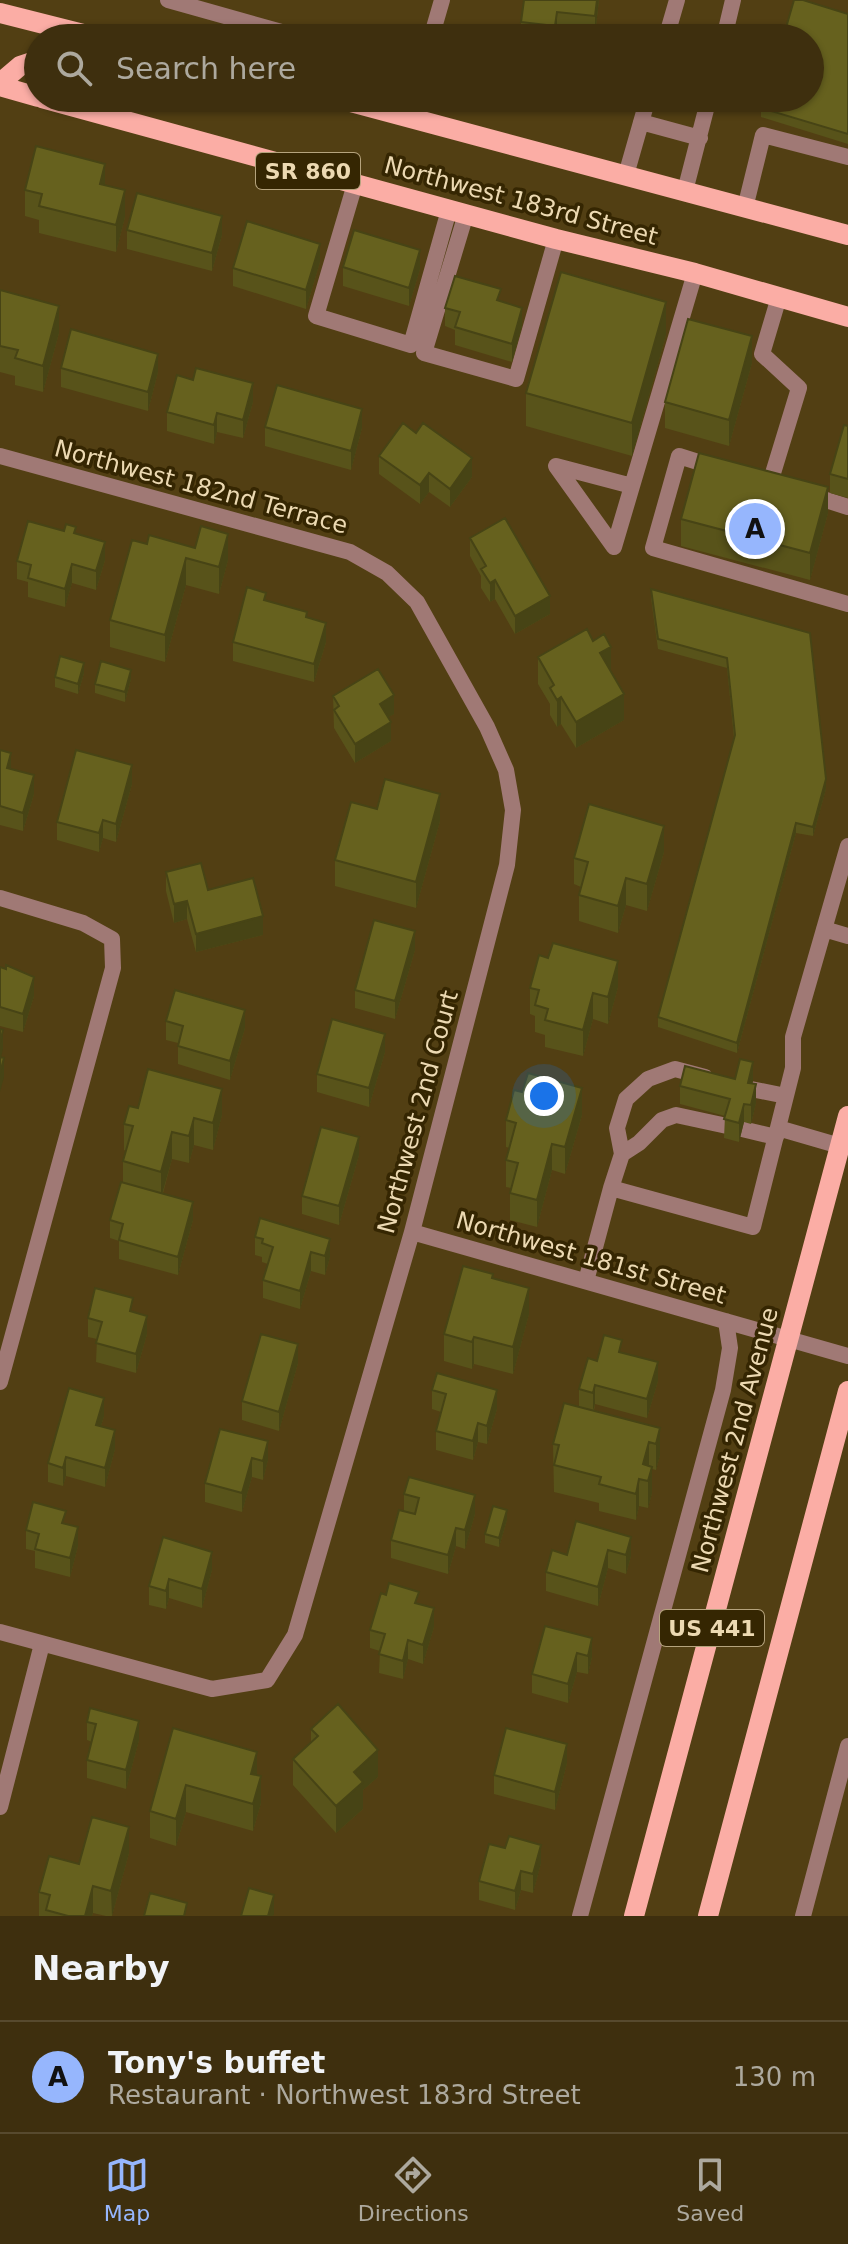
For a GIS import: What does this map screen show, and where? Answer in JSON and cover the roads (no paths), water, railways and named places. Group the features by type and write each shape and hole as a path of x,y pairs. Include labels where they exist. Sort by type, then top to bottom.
{"main road":[{"path":"0,13 44,24"},
{"path":"0,85 24,65"},
{"name":"Northwest 183rd Street","path":"0,85 24,92"},
{"name":"Northwest 183rd Street","path":"94,112 848,317"},
{"path":"423,112 626,175 848,235"},
{"name":"Northwest 2nd Avenue","path":"634,1916 848,1116"},
{"name":"US 441","path":"708,1916 848,1391"}],"street":[{"path":"168,0 253,24"},
{"path":"435,24 442,0"},
{"path":"670,24 677,0"},
{"path":"727,24 733,0"},
{"path":"626,175 644,112"},
{"path":"685,191 706,112"},
{"path":"641,122 700,138"},
{"path":"745,208 763,135 848,157"},
{"path":"355,184 316,316 411,345 457,212"},
{"path":"457,212 424,353 516,379 556,239"},
{"path":"632,486 556,466 614,547 685,332 695,273"},
{"path":"779,297 755,352 799,388 783,487"},
{"name":"Northwest 182nd Terrace","path":"0,456 350,552 387,573"},
{"path":"848,507 679,456 653,548 848,604"},
{"name":"Northwest 2nd Court","path":"42,1644 212,1689 267,1680 295,1635 412,1232 507,865 513,810 506,770 487,727 417,602 387,573"},
{"path":"611,1188 753,1227 793,1068 793,1037 848,846"},
{"path":"0,898 83,923 112,939 113,968 0,1382"},
{"path":"824,929 848,936"},
{"path":"586,1281 622,1154 617,1128 626,1099 648,1079 675,1069 725,1082"},
{"path":"751,1089 786,1096"},
{"path":"622,1154 639,1143 662,1120 676,1115 840,1146"},
{"name":"Northwest 181st Street","path":"412,1232 848,1356"},
{"path":"580,1916 723,1390 730,1348 726,1321"},
{"path":"0,1632 42,1644 0,1807"},
{"path":"803,1916 848,1746"}],"place":[{"name":"Tony's buffet","path":"755,529"}]}
